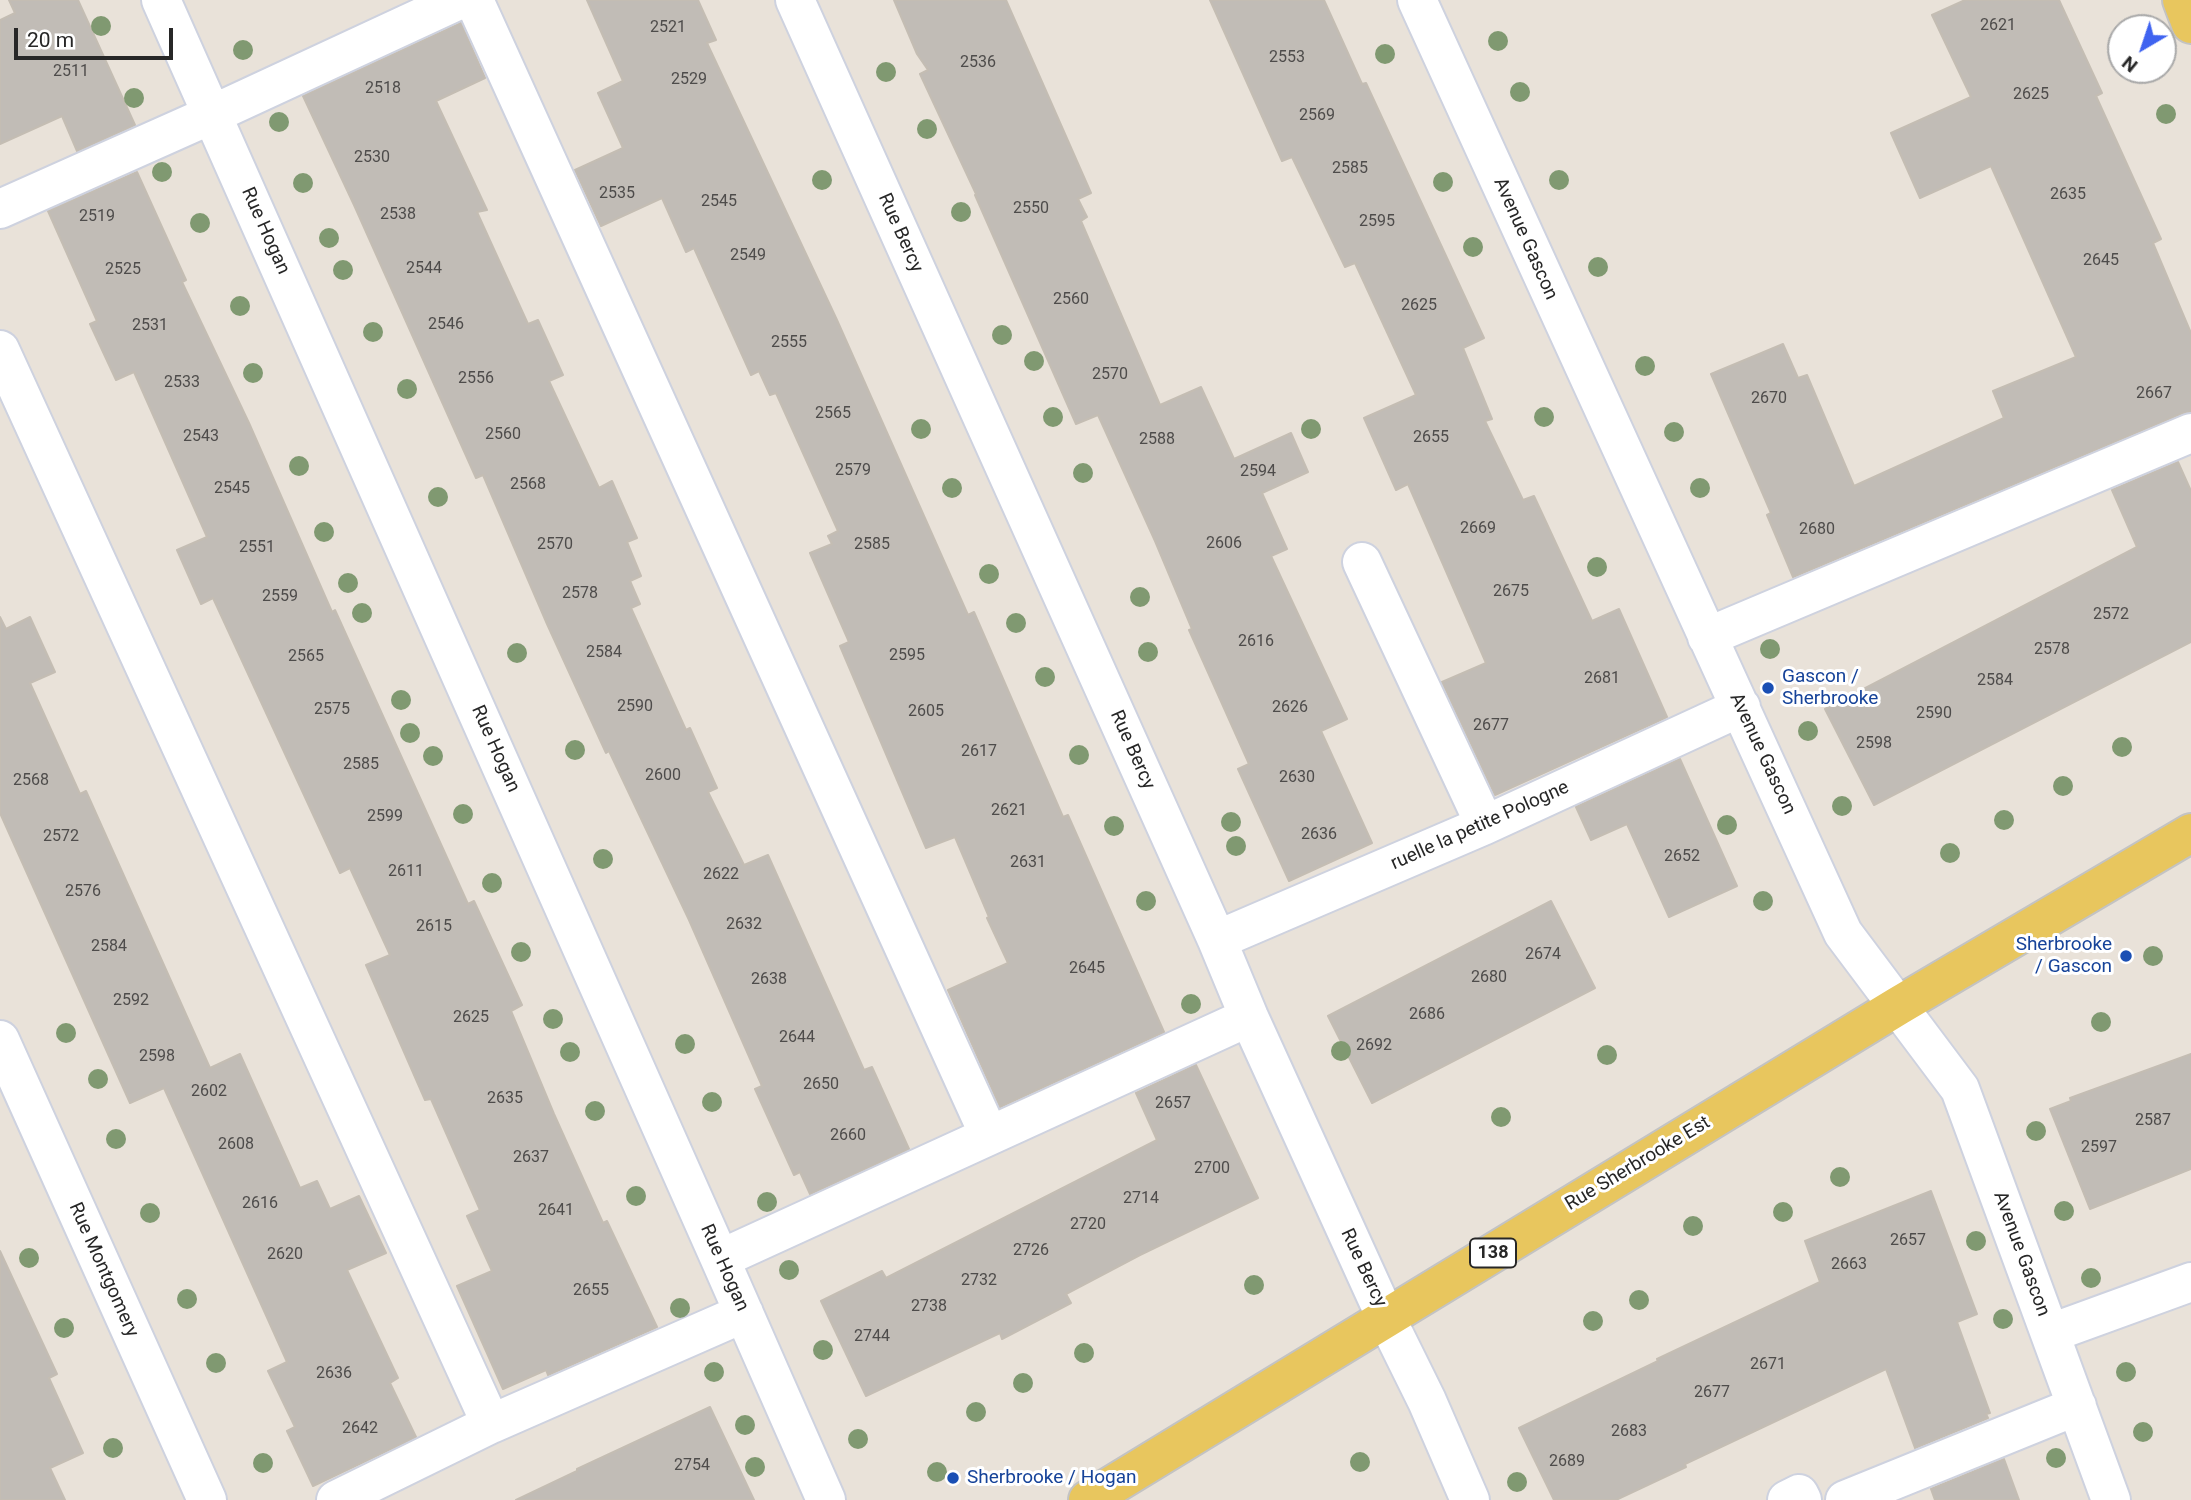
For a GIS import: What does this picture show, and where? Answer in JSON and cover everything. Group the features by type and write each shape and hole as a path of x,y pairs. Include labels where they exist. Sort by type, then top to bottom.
{"main road":[{"path":"2182,0 2191,24"},
{"name":"Rue Sherbrooke Est","path":"1088,1500 1898,1006 2191,833"}],"street":[{"name":"Rue Hogan","path":"161,0 826,1500"},
{"path":"0,209 459,0"},
{"path":"474,0 989,1135"},
{"name":"Rue Bercy","path":"795,0 1217,940 1249,1017 1470,1500"},
{"name":"Avenue Gascon","path":"1417,0 1843,933 1960,1088 2111,1500"},
{"path":"0,351 491,1424"},
{"path":"1707,637 2191,433"},
{"path":"1362,562 1485,825"},
{"name":"ruelle la petite Pologne","path":"1217,940 1485,825 1741,707"},
{"path":"720,1259 1249,1017"},
{"name":"Rue Montgomery","path":"0,1040 206,1500"},
{"path":"2051,1334 2191,1282"},
{"path":"336,1500 491,1424 744,1313"},
{"path":"1845,1500 2077,1406"},
{"path":"1787,1500 1799,1494 1802,1500"}],"building":[{"path":"9,0 78,0 135,125 77,151 62,116 0,144 0,20 15,13"},
{"path":"587,0 698,0 716,40 707,43 837,320 968,615 974,612 1063,817 1068,815 1164,1032 1000,1107 948,990 1008,963 955,837 926,848 840,646 849,642 810,553 832,544 828,536 838,531 776,393 770,395 759,371 751,375 694,248 686,252 662,198 601,226 575,170 623,148 598,93 623,81"},
{"path":"894,0 1006,0 1091,193 1078,199 1087,217 1081,221 1160,405 1201,387 1234,459 1291,433 1308,472 1262,493 1287,549 1271,556 1347,719 1321,731 1372,843 1289,881 1238,769 1249,764 1189,630 1192,629 1155,541 1098,415 1076,424 976,194 920,74 928,70 917,54"},
{"path":"1210,0 1324,0 1362,84 1366,83 1484,338 1463,348 1492,419 1485,421 1523,500 1534,496 1592,621 1619,609 1667,717 1495,795 1442,682 1486,663 1408,484 1396,490 1364,418 1416,395 1355,263 1345,267 1292,157 1282,161"},
{"path":"1965,0 2059,0 2102,93 2096,96 2161,239 2153,243 2191,333 2191,412 2183,413 1793,577 1767,515 1771,513 1711,374 1783,344 1798,378 1807,375 1854,486 2004,418 1993,391 2076,357 1991,166 1920,198 1891,133 1971,97 1932,15"},
{"path":"461,23 485,78 436,101 487,210 477,212 528,324 538,320 563,375 549,381 599,488 612,481 637,538 627,542 641,576 630,581 640,604 631,608 686,730 690,728 717,788 708,792 744,865 768,855 864,1070 872,1067 909,1149 810,1194 800,1172 794,1175 755,1089 762,1086 689,920 609,751 606,753 483,475 476,478 303,96"},
{"path":"137,172 186,280 182,282 249,423 332,612 335,610 468,904 474,901 522,1005 511,1011 554,1114 603,1223 607,1221 657,1327 548,1375 546,1370 503,1389 457,1286 492,1271 467,1216 480,1210 431,1099 425,1100 366,965 390,955 350,868 340,873 213,598 201,604 177,550 207,537 134,372 116,380 90,324 97,321 48,211"},
{"path":"2178,462 2191,491 2191,642 1874,805 1825,709 2137,547 2112,490"},
{"path":"0,617 6,629 30,617 55,672 30,683 80,794 86,791 210,1068 240,1054 300,1188 317,1181 330,1209 359,1196 386,1253 347,1270 398,1378 390,1383 416,1437 313,1486 287,1431 295,1427 268,1371 287,1362 164,1088 130,1103 0,813"},
{"path":"1680,759 1737,886 1669,917 1627,824 1591,840 1576,807"},
{"path":"1551,901 1595,988 1372,1103 1328,1016"},
{"path":"2191,1054 2191,1169 2090,1209 2050,1109 2071,1101 2070,1098"},
{"path":"1196,1065 1258,1198 1066,1294 1071,1303 1002,1339 1000,1333 866,1396 821,1301 882,1271 886,1278 1157,1140 1136,1093"},
{"path":"1931,1191 1977,1314 1957,1322 1990,1413 1986,1414 1988,1418 1915,1448 1886,1369 1685,1464 1686,1467 1616,1500 1554,1500 1519,1428 1820,1282 1805,1241"},
{"path":"0,1251 57,1374 49,1378 83,1453 50,1468 65,1500 0,1500"},
{"path":"710,1407 754,1500 516,1500 577,1469"},
{"path":"2004,1459 2019,1500 1935,1500 1931,1489"}],"place":[{"name":"Gascon / Sherbrooke","path":"1768,688"},
{"name":"Sherbrooke / Gascon","path":"2126,956"},
{"name":"Sherbrooke / Hogan","path":"953,1478"}]}
